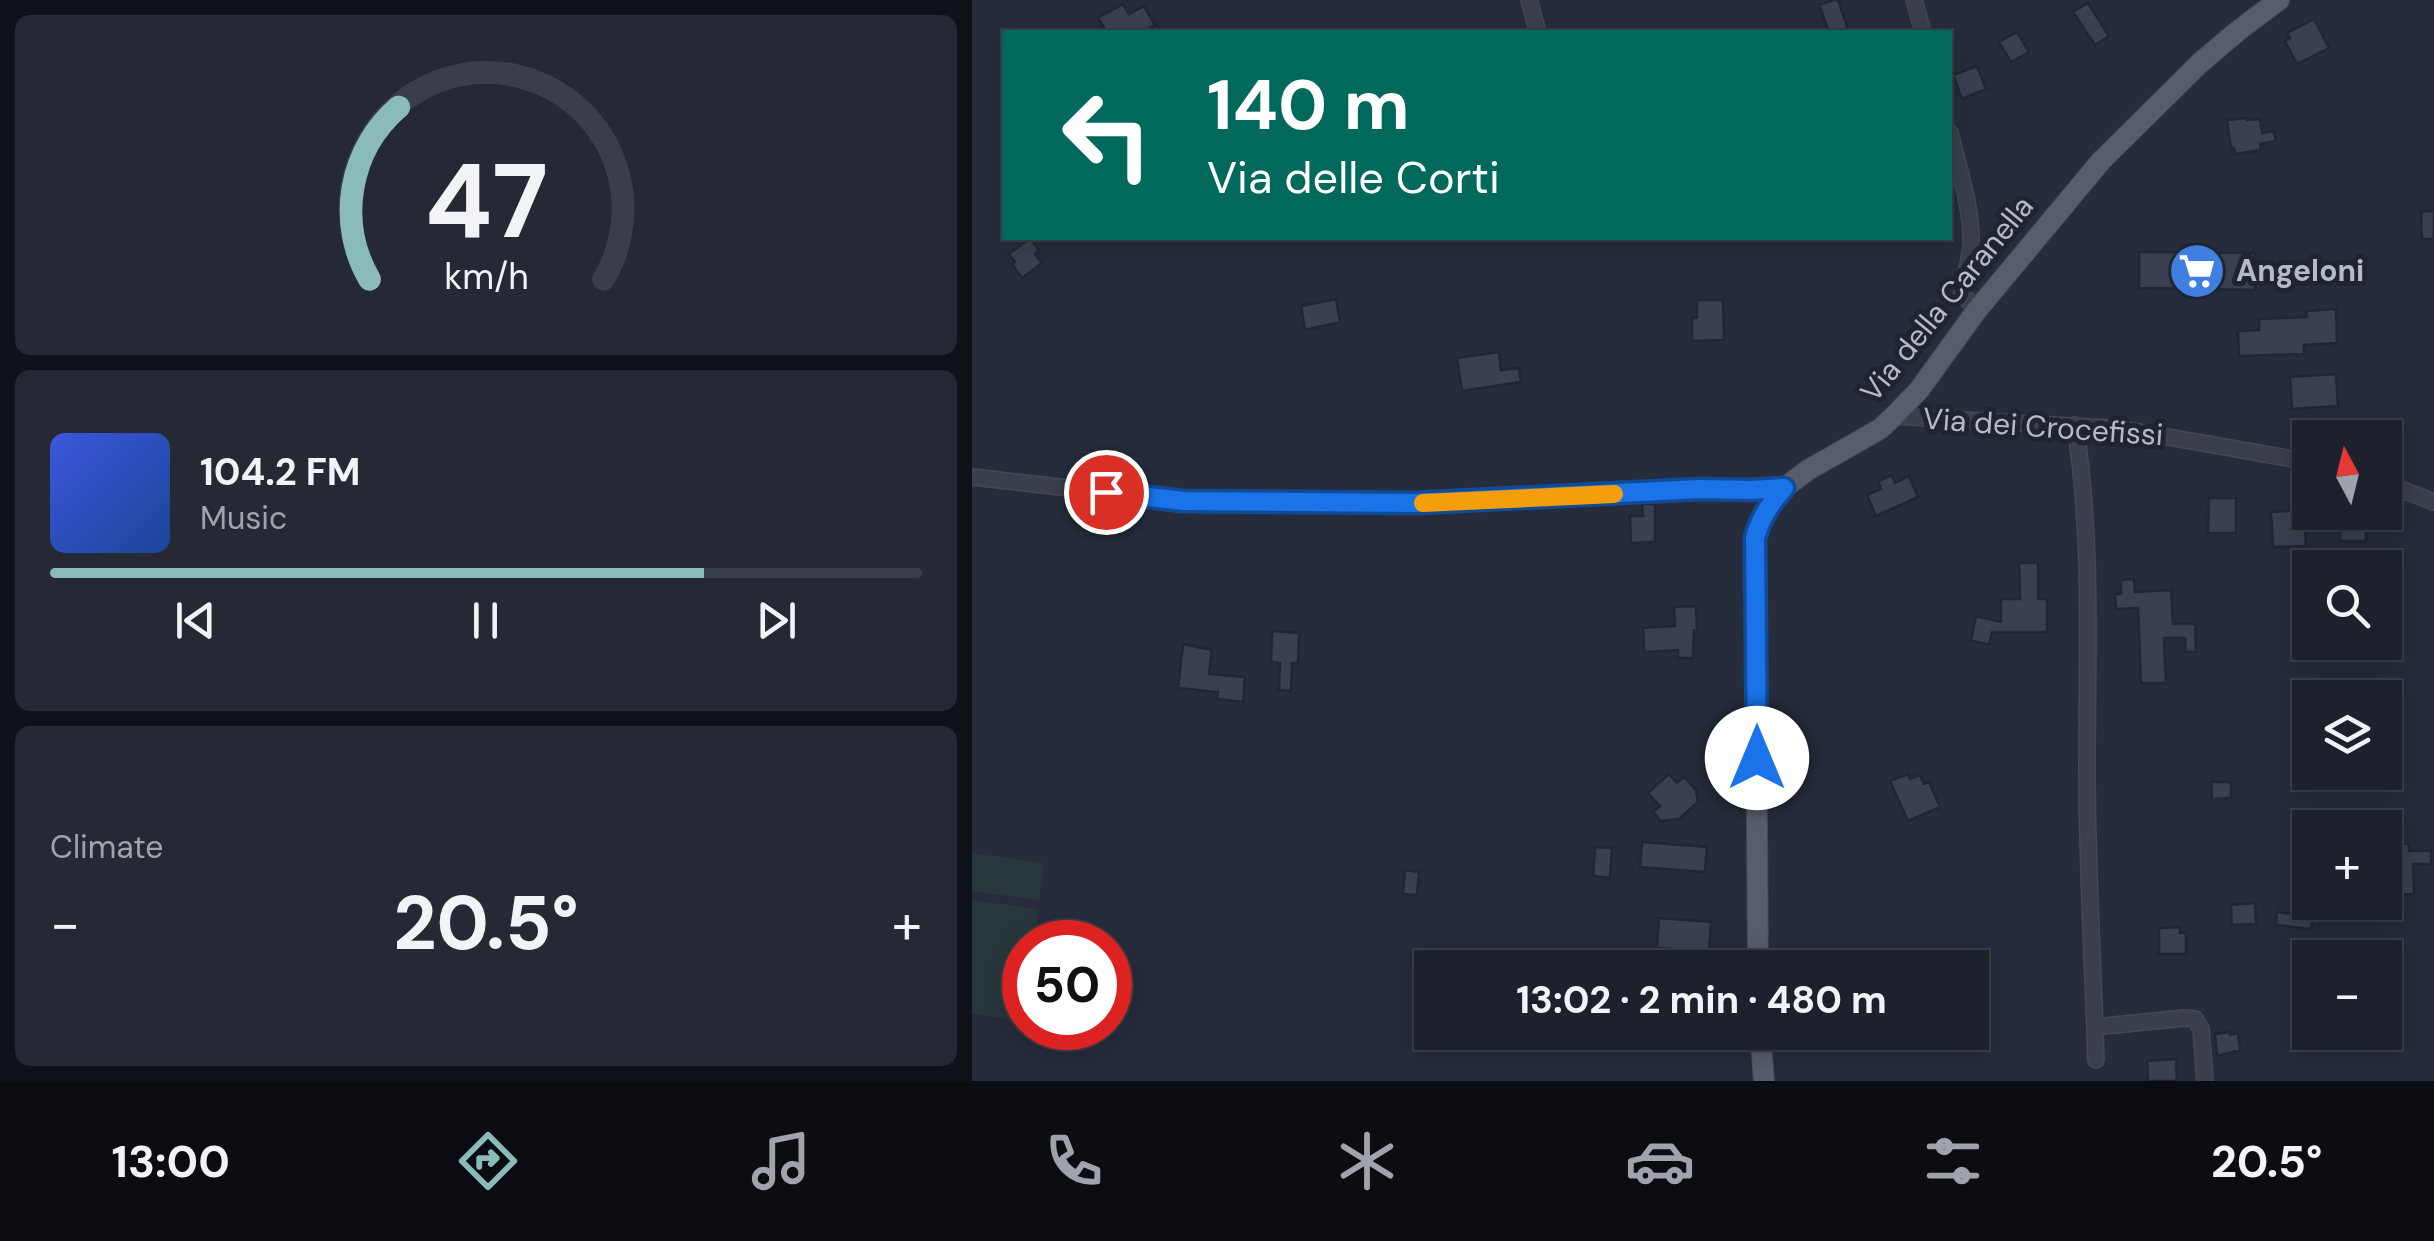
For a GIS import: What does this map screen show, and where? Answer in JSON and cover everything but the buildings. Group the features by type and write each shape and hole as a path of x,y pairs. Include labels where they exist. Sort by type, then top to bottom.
{"main road":[{"name":"Via della Caranella","path":"1758,950 1755,538 1760,522 1784,488 1894,416 2100,161 2212,54 2278,0"},
{"path":"1761,1050 1764,1081"}],"street":[{"path":"1529,0 1537,30"},
{"path":"1914,0 1922,30"},
{"path":"1952,141 1964,191 1971,251 1962,294 1976,310"},
{"name":"Via dei Crocefissi","path":"1894,416 2141,432 2292,459"},
{"path":"2075,426 2082,468 2089,645 2088,813 2096,1060"},
{"path":"972,477 1183,501 1292,503 1415,503 1784,488"},
{"path":"2402,489 2434,502"},
{"path":"2095,1026 2195,1019 2201,1029 2204,1081"}],"shaded area":[{"path":"972,853 1044,863 1039,900 972,891"},
{"path":"972,900 1039,909 1038,920 1002,920 1002,1018 972,1014"}],"slow traffic":[{"path":"1423,503 1614,494"}],"place":[{"name":"Angeloni","path":"2197,271"}],"route":[{"path":"1106,492 1183,501 1415,503 1784,488 1760,522 1755,538 1757,758"}]}
